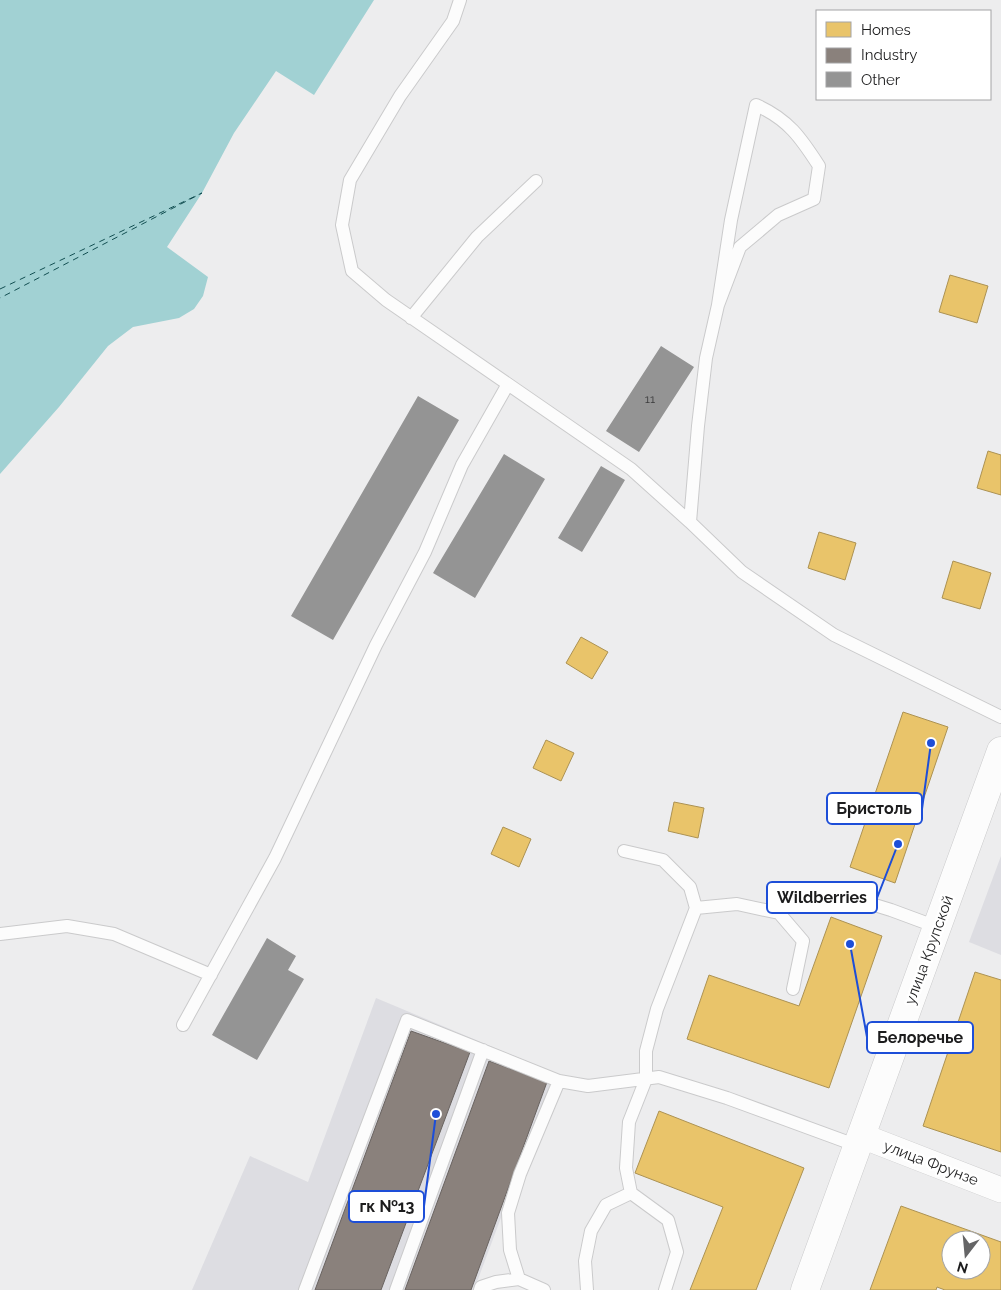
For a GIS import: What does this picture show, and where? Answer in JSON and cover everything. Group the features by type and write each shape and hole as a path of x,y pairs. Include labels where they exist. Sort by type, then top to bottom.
{"street":[{"name":"улица Крупской","path":"805,1290 1001,751"},
{"name":"улица Фрунзе","path":"860,1141 1001,1190"}],"lane":[{"path":"460,0 453,22 400,96 350,180 342,225 352,271 411,318 631,469 742,572 834,634 1001,717"},
{"path":"690,522 706,358 718,305 731,220 756,105 771,111 798,134 819,166 814,198 778,215 740,248 718,305"},
{"path":"411,318 477,238 536,181"},
{"path":"183,1025 275,858 376,644 425,552 462,465 508,384"},
{"path":"624,851 663,860 690,887 696,908 657,1009 646,1051 646,1079 629,1122 626,1168 631,1194 668,1220 677,1252 665,1290"},
{"path":"829,891 891,910 937,927"},
{"path":"696,908 738,904 780,913 803,941 793,990"},
{"path":"0,934 67,926 114,934 211,975"},
{"path":"305,1290 407,1020 559,1081 588,1086 659,1077 860,1141"},
{"path":"396,1290 483,1050"},
{"path":"519,1279 510,1250 508,1213 520,1174 559,1081"},
{"path":"587,1290 585,1261 591,1231 606,1205 631,1194"},
{"path":"480,1290 481,1287 496,1282 519,1279 544,1290"}],"shaded area":[{"path":"1001,856 1001,955 969,942"},
{"path":"376,998 555,1073 474,1290 192,1290 250,1156 308,1182"}],"water":[{"path":"0,0 374,0 314,95 276,71 234,133 202,193 167,247 208,277 203,296 194,309 179,318 133,327 108,346 59,407 0,474"}],"building: Homes":[{"path":"950,275 988,286 977,323 939,312"},
{"path":"988,451 1001,455 1001,495 977,488"},
{"path":"819,532 856,543 845,580 808,568"},
{"path":"953,561 991,573 980,609 942,598"},
{"path":"581,637 608,652 592,679 566,663"},
{"path":"903,712 948,727 895,883 850,867"},
{"path":"546,740 574,753 561,781 533,768"},
{"path":"674,802 704,808 698,838 668,831"},
{"path":"503,827 531,839 519,867 491,854"},
{"path":"831,917 882,936 829,1088 687,1039 709,975 799,1006"},
{"path":"975,972 1001,980 1001,1152 923,1126"},
{"path":"659,1111 804,1168 756,1290 690,1290 723,1207 635,1173"},
{"path":"901,1206 968,1230 941,1230 941,1280 991,1280 991,1238 1001,1242 1001,1290 945,1290 937,1287 936,1290 870,1290"}],"building: Industry":[{"path":"411,1031 470,1052 381,1290 315,1290"},
{"path":"489,1061 547,1082 471,1290 405,1290"}],"building: Other":[{"path":"661,346 694,367 639,452 606,431"},
{"path":"418,396 459,420 333,640 291,616"},
{"path":"504,454 545,479 475,598 433,573"},
{"path":"601,466 625,480 582,552 558,538"},
{"path":"267,938 296,956 288,970 304,979 257,1060 212,1035"}],"ferry route":[{"path":"0,289 202,193 0,298"}],"place":[{"name":"Бристоль","path":"931,743"},
{"name":"Wildberries","path":"898,844"},
{"name":"Белоречье","path":"850,944"},
{"name":"гк №13","path":"436,1114"}]}
